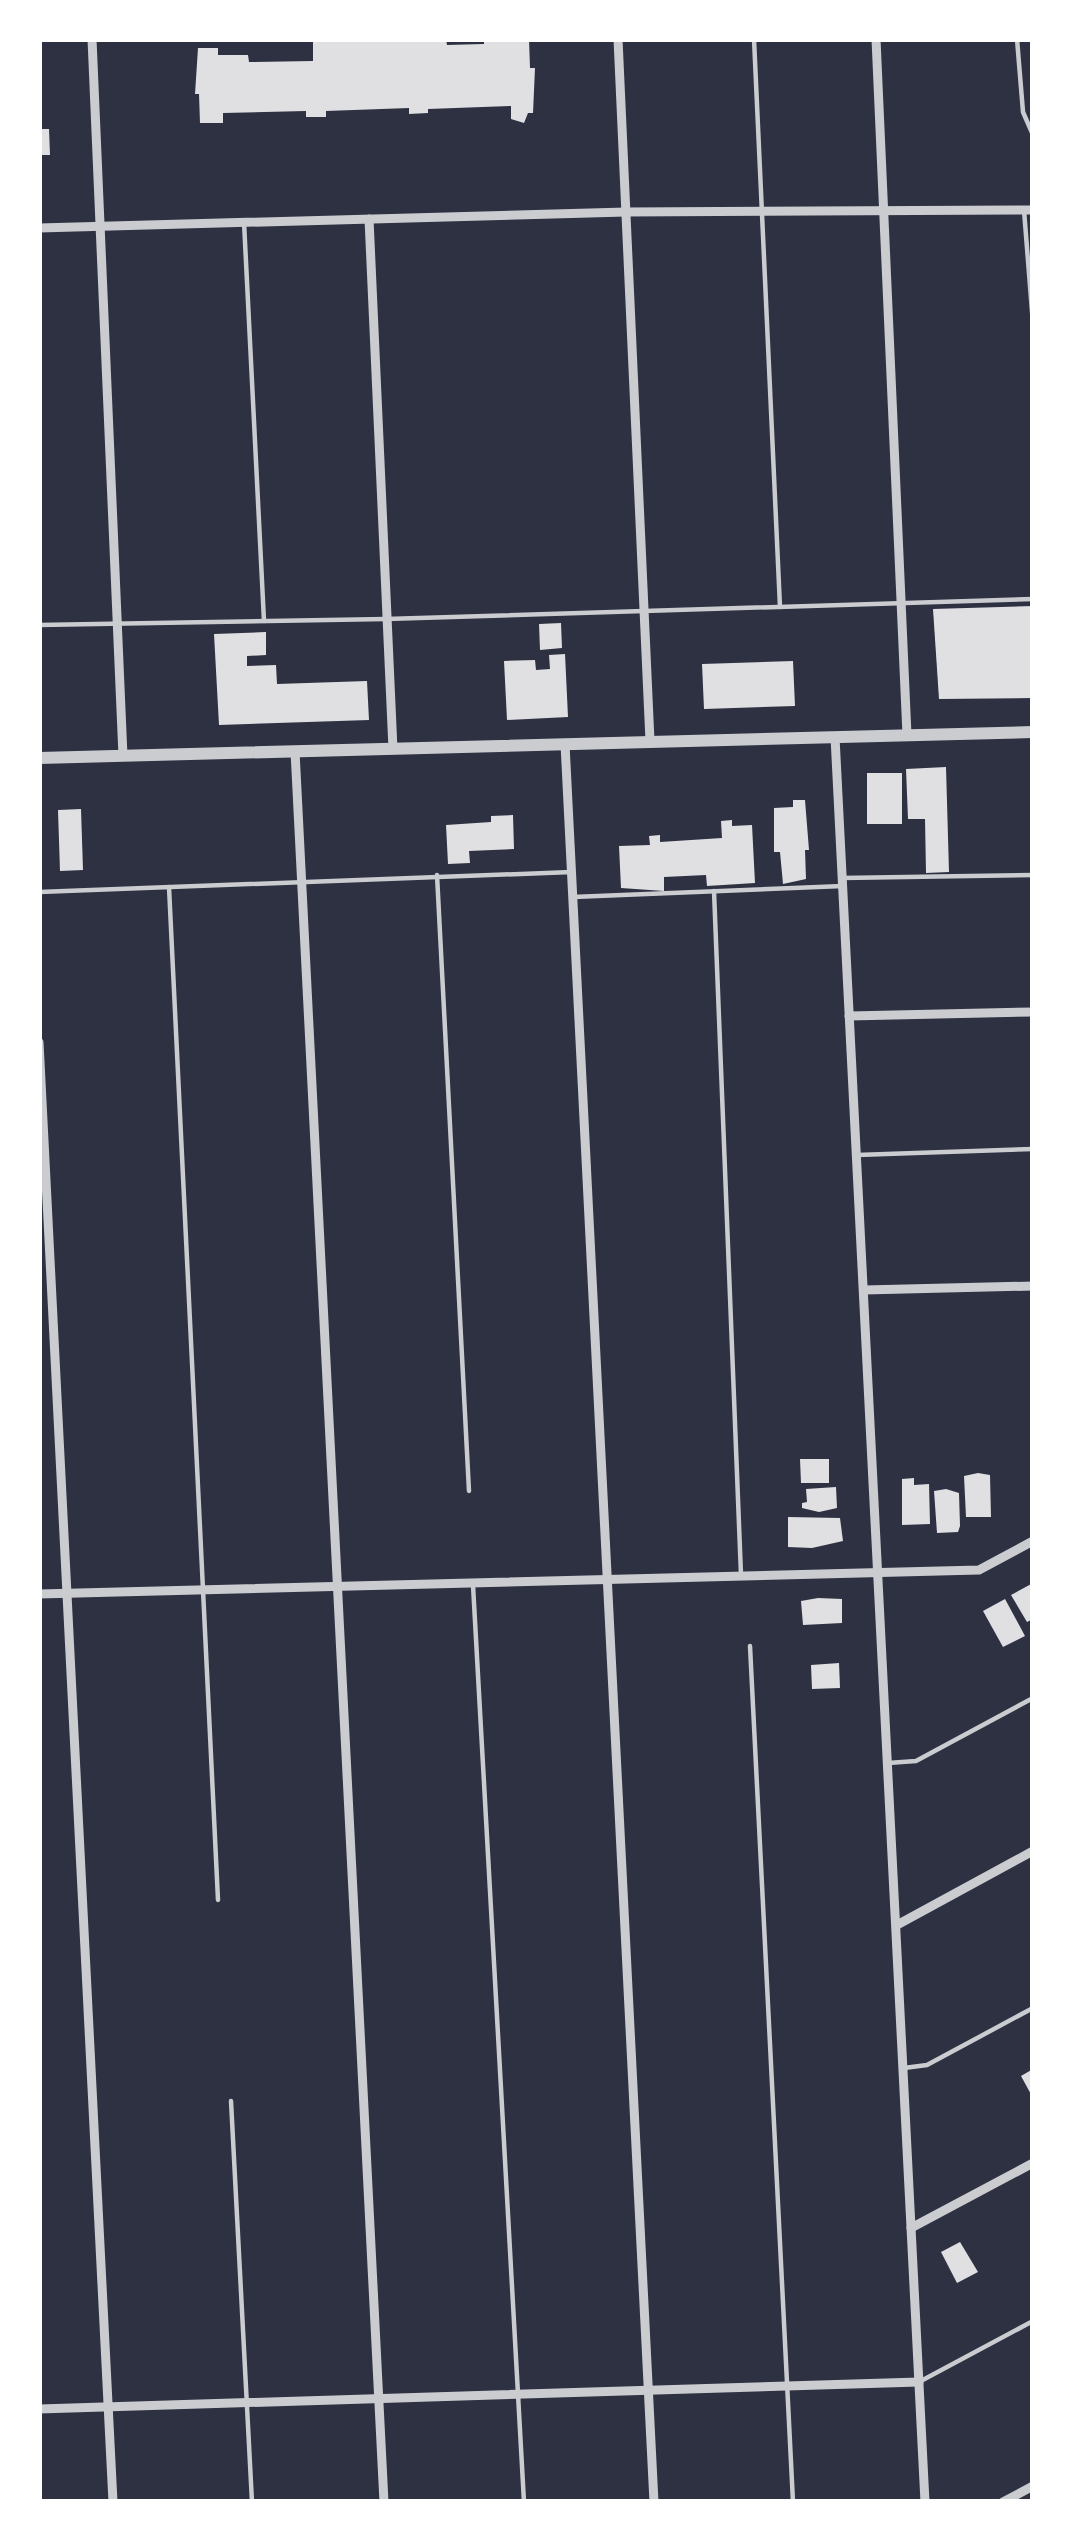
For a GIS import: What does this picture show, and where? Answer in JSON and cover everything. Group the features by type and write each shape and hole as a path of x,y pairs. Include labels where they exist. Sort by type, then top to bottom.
{"street":[{"path":"92,39 124,756"},
{"path":"618,39 650,742"},
{"path":"876,39 907,735"},
{"path":"39,228 626,212 1029,210"},
{"path":"369,219 393,748"},
{"path":"39,758 1033,732"},
{"path":"836,737 925,2502"},
{"path":"566,744 654,2502"},
{"path":"295,751 384,2502"},
{"path":"849,1016 1033,1012"},
{"path":"39,1042 113,2502"},
{"path":"864,1290 1033,1286"},
{"path":"39,1594 979,1570 1033,1540"},
{"path":"897,1925 1033,1851"},
{"path":"911,2228 1033,2163"},
{"path":"39,2409 919,2382"},
{"path":"1003,2502 1033,2486"}],"lane":[{"path":"754,39 780,607"},
{"path":"1017,39 1023,112 1033,135"},
{"path":"1029,210 1033,324"},
{"path":"244,222 264,621"},
{"path":"39,625 1033,599"},
{"path":"39,892 572,872"},
{"path":"437,875 469,1491"},
{"path":"573,897 1033,875"},
{"path":"169,887 218,1900"},
{"path":"713,891 741,1576"},
{"path":"856,1155 1033,1149"},
{"path":"473,1582 524,2502"},
{"path":"750,1646 793,2502"},
{"path":"888,1763 916,1760 1033,1698"},
{"path":"904,2068 927,2065 1033,2008"},
{"path":"231,2101 252,2502"},
{"path":"919,2382 1033,2320"}],"building":[{"path":"313,39 446,39 447,45 529,39 530,68 535,68 533,113 528,113 524,123 511,119 511,106 409,114 409,108 326,111 326,117 306,117 306,111 223,113 223,123 200,123 199,94 195,94 198,48 218,48 218,55 248,55 249,62 313,61"},
{"path":"39,129 49,129 50,155 39,155"},
{"path":"1033,606 1033,698 939,699 933,609"},
{"path":"561,623 562,648 540,650 539,624"},
{"path":"266,632 266,655 247,656 247,666 276,665 277,684 367,681 369,720 219,725 214,634"},
{"path":"565,654 568,717 507,720 504,661 535,660 536,670 550,669 549,655"},
{"path":"793,661 795,706 704,709 702,664"},
{"path":"946,767 949,872 926,873 925,819 908,819 906,769"},
{"path":"867,773 902,773 902,824 867,824"},
{"path":"793,800 805,800 806,879 783,884 780,852 774,852 774,808 793,807"},
{"path":"81,809 83,870 60,871 58,810"},
{"path":"513,815 514,849 469,851 470,863 448,864 446,825 491,822 491,816"},
{"path":"732,820 732,826 752,825 755,883 707,886 706,875 664,877 664,891 621,888 619,846 650,845 649,836 660,835 660,842 722,838 721,821"},
{"path":"800,1459 829,1459 829,1483 801,1483"},
{"path":"990,1475 991,1517 966,1517 964,1476"},
{"path":"914,1478 914,1485 929,1484 930,1524 902,1525 902,1479"},
{"path":"836,1487 837,1508 819,1512 802,1508 807,1502 806,1489"},
{"path":"934,1491 959,1493 960,1526 958,1532 937,1533"},
{"path":"788,1517 840,1518 843,1541 788,1547"},
{"path":"1033,1583 1033,1619 1027,1622 1011,1595"},
{"path":"842,1599 842,1623 803,1625 801,1601"},
{"path":"1005,1599 1025,1636 1003,1647 983,1611"},
{"path":"839,1663 840,1688 812,1689 811,1665"},
{"path":"1033,2069 1033,2098 1021,2076"},
{"path":"960,2242 978,2272 957,2283 941,2252"}]}
